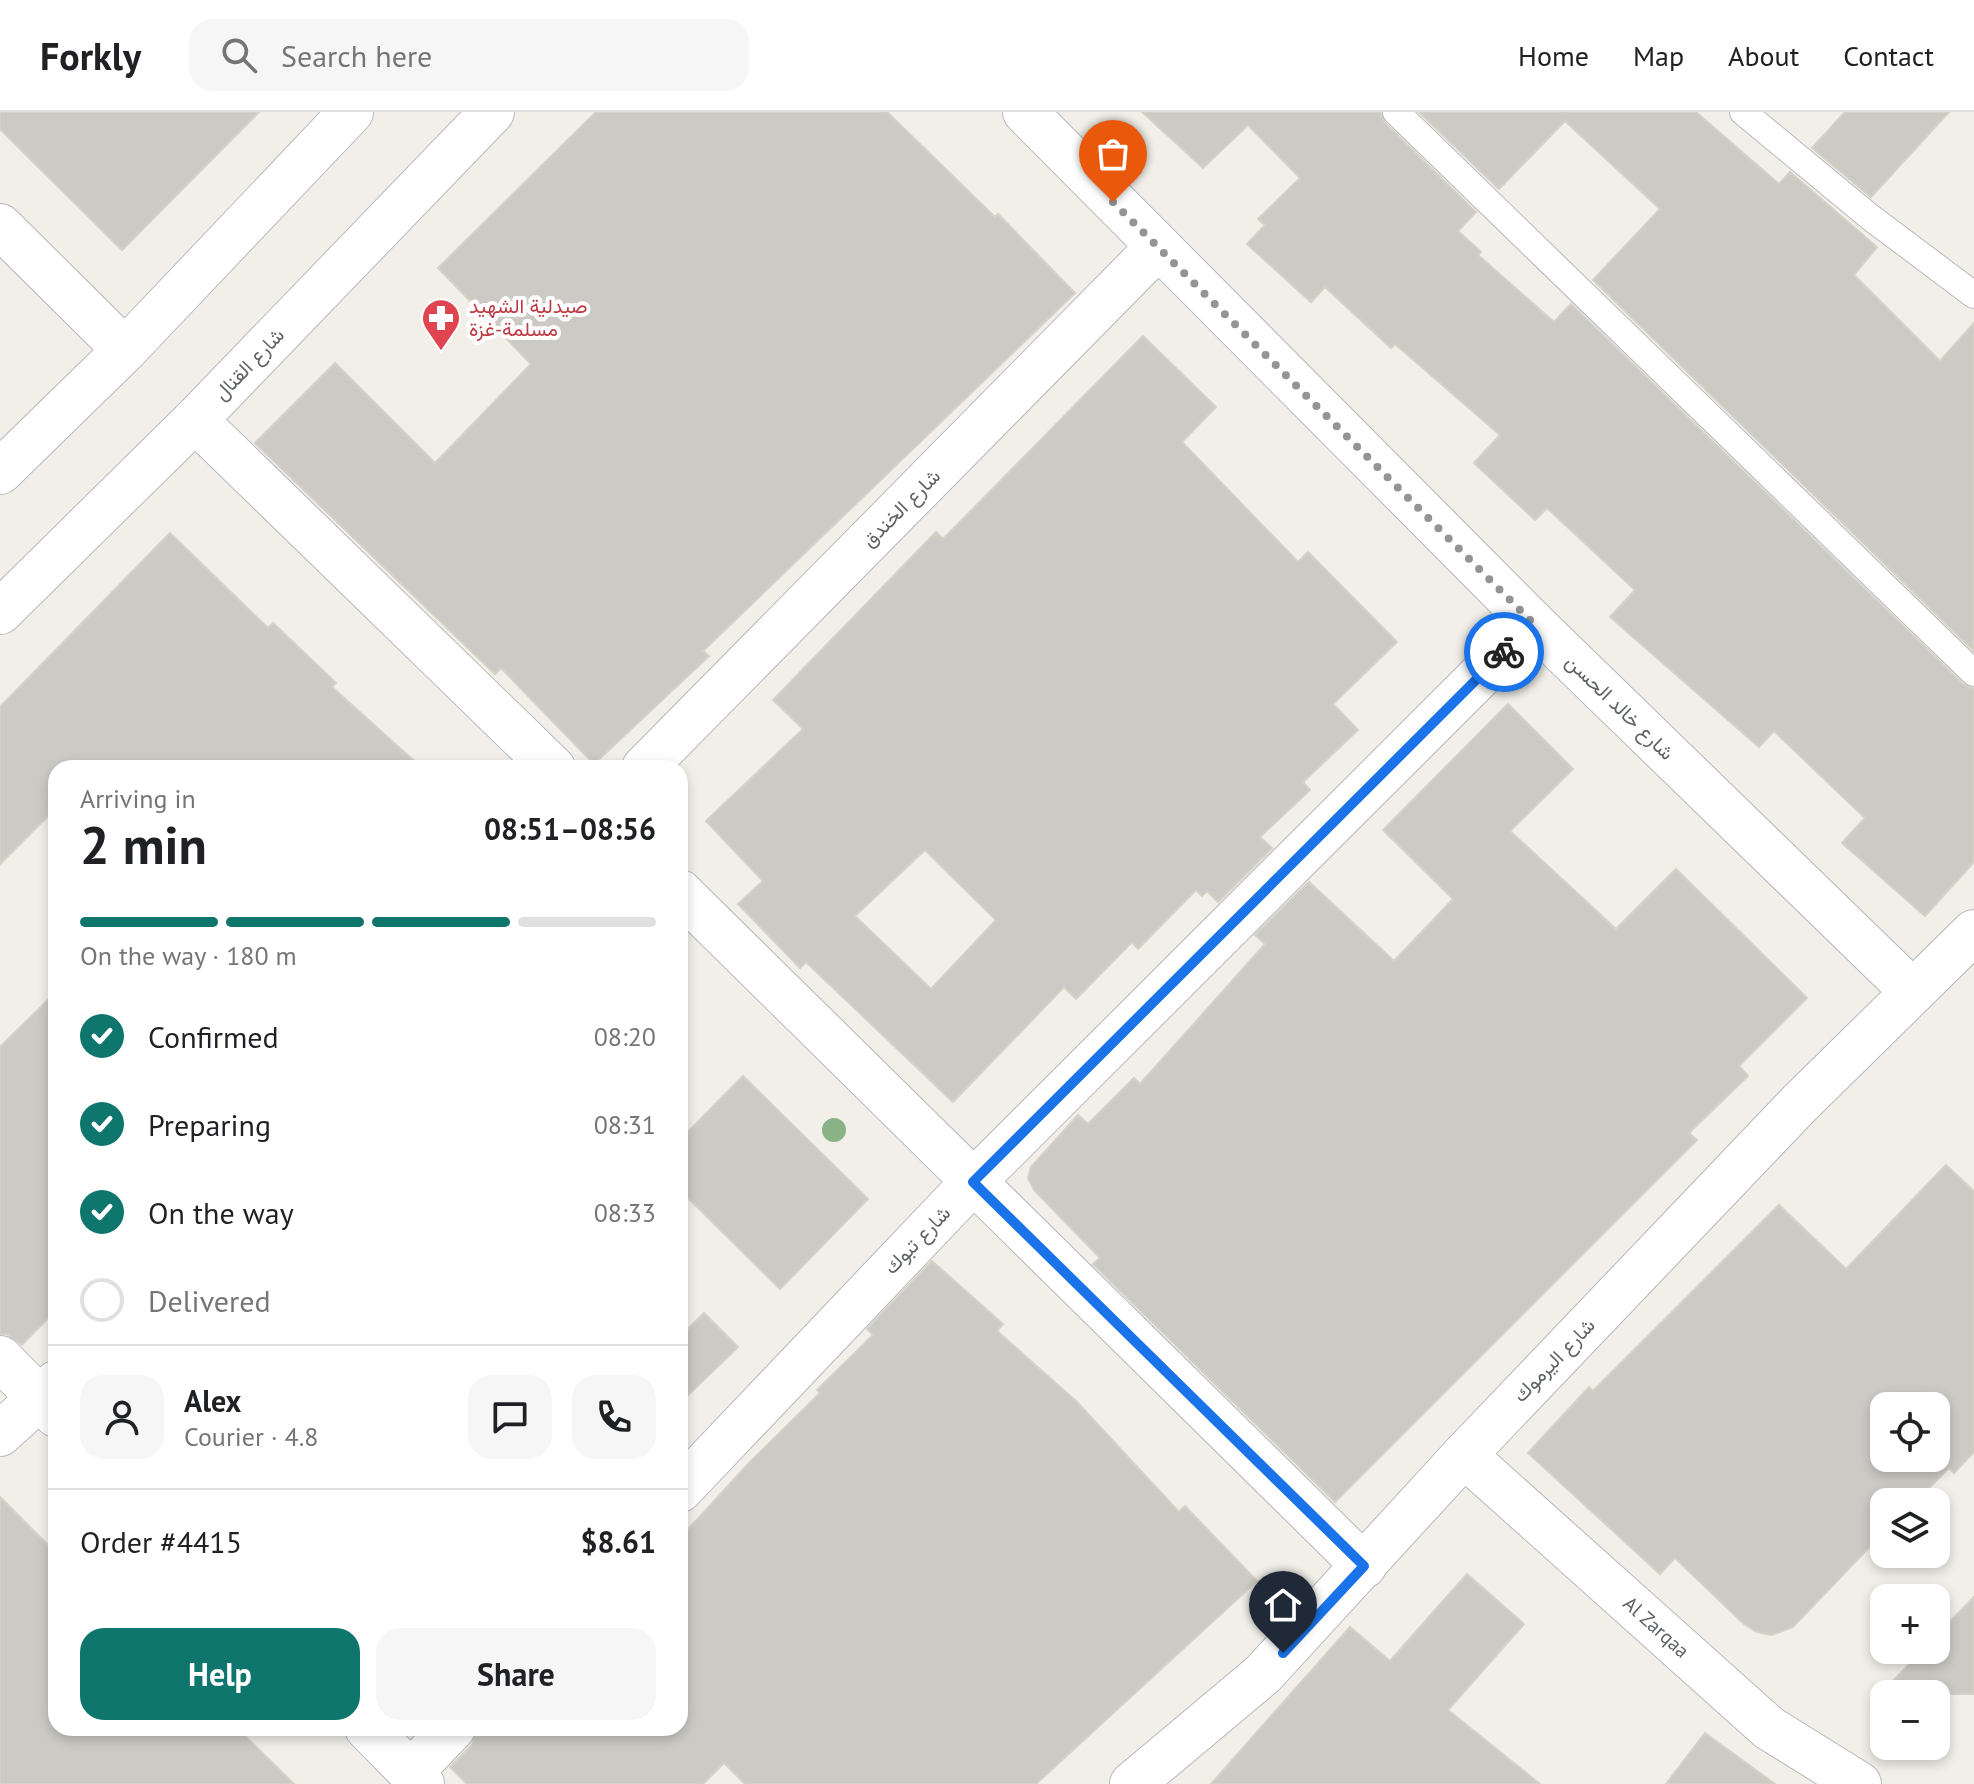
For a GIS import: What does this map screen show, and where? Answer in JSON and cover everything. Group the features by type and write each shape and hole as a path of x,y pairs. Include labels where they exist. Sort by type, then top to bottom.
{"street":[{"path":"0,472 125,350 351,112"},
{"name":"شارع القنال","path":"0,612 195,420 492,112"},
{"name":"شارع خالد الحسن","path":"1025,112 1533,623 1913,992"},
{"path":"0,226 125,350"},
{"name":"شارع الخندق","path":"652,760 1157,248"},
{"path":"195,420 545,760"},
{"name":"شارع تبوك","path":"688,1482 973,1182 1533,623"},
{"path":"688,900 1364,1566"},
{"name":"شارع اليرموك","path":"1132,1784 1263,1674 1464,1455 1799,1104 1974,932"},
{"path":"0,1358 48,1397"},
{"path":"0,1434 48,1401"},
{"name":"Al Zarqaa","path":"1464,1455 1769,1728 1859,1784"},
{"path":"375,1736 416,1778 447,1736"}],"lane":[{"path":"1396,112 1974,673"},
{"path":"1743,112 1870,217 1974,295"}],"building":[{"path":"0,112 259,112 122,250 0,129"},
{"path":"596,112 887,112 995,217 998,214 1075,293 703,651 709,656 598,760 590,760 501,668 495,674 255,443 335,363 435,463 531,364 438,268"},
{"path":"1142,112 1380,112 1385,123 1476,212 1458,231 1481,252 1478,255 1554,322 1571,304 1963,684 1974,689 1974,862 1925,916 1842,843 1865,818 1774,731 1759,747 1610,617 1635,590 1547,508 1535,520 1474,463 1500,435 1395,344 1391,348 1325,287 1311,302 1247,244 1265,225 1258,219 1300,178 1248,125 1203,168"},
{"path":"1419,112 1696,112 1779,184 1790,172 1877,247 1854,275 1940,361 1974,323 1974,651 1593,280 1660,209 1565,121 1499,189"},
{"path":"1845,112 1949,112 1871,197 1812,148"},
{"path":"1143,336 1216,407 1182,442 1298,562 1308,552 1397,642 1333,704 1358,730 1303,782 1310,790 1260,837 1272,848 1218,902 1207,891 1202,896 1196,890 1138,949 1132,942 1076,999 1064,987 953,1102 806,962 800,968 738,904 763,881 706,821 803,729 773,700 936,532 943,539","holes":["925,850 996,920 931,989 855,916"]},
{"path":"170,533 268,628 273,623 336,683 332,687 413,760 48,760 48,816 0,864 0,707"},
{"path":"1508,704 1573,769 1510,831 1616,929 1676,869 1807,998 1739,1066 1748,1076 1689,1133 1697,1140 1335,1502 1093,1264 1100,1258 1034,1190 1028,1178 1031,1167 1078,1115 1088,1124 1134,1078 1140,1084 1265,944 1255,935 1309,882 1394,961 1453,899 1383,830"},
{"path":"48,1000 48,1318 22,1345 7,1334 0,1334 0,1047"},
{"path":"743,1076 868,1199 780,1289 688,1198 688,1132"},
{"path":"1946,1165 1974,1191 1974,1452 1954,1473 1950,1469 1950,1392 1870,1392 1870,1472 1945,1472 1929,1488 1870,1488 1870,1547 1793,1627 1772,1635 1757,1632 1744,1624 1675,1558 1660,1574 1528,1453 1589,1387 1593,1391 1779,1205 1846,1269"},
{"path":"932,1261 1003,1324 997,1331 1077,1402 1179,1512 1185,1506 1257,1581 1036,1784 745,1784 724,1763 703,1784 467,1784 450,1767 472,1745 475,1736 688,1736 688,1529 820,1393 817,1390 873,1335 867,1329"},
{"path":"704,1313 738,1347 688,1395 688,1329"},
{"path":"0,1497 48,1545 48,1736 245,1736 294,1784 0,1784"},
{"path":"1467,1574 1524,1624 1448,1710 1540,1784 1211,1784 1350,1627 1390,1661"},
{"path":"1974,1597 1974,1694 1950,1694 1950,1680 1894,1680 1909,1664 1950,1664 1950,1622"},
{"path":"1705,1733 1775,1784 1666,1784"}],"way so far":[{"path":"1113,202 1533,623 1504,652"}],"place":[{"name":"صيدلية الشهيد مسلمة-غزة","path":"441,352"}],"route":[{"path":"1283,1653 1364,1566 973,1182 1504,652"}]}
